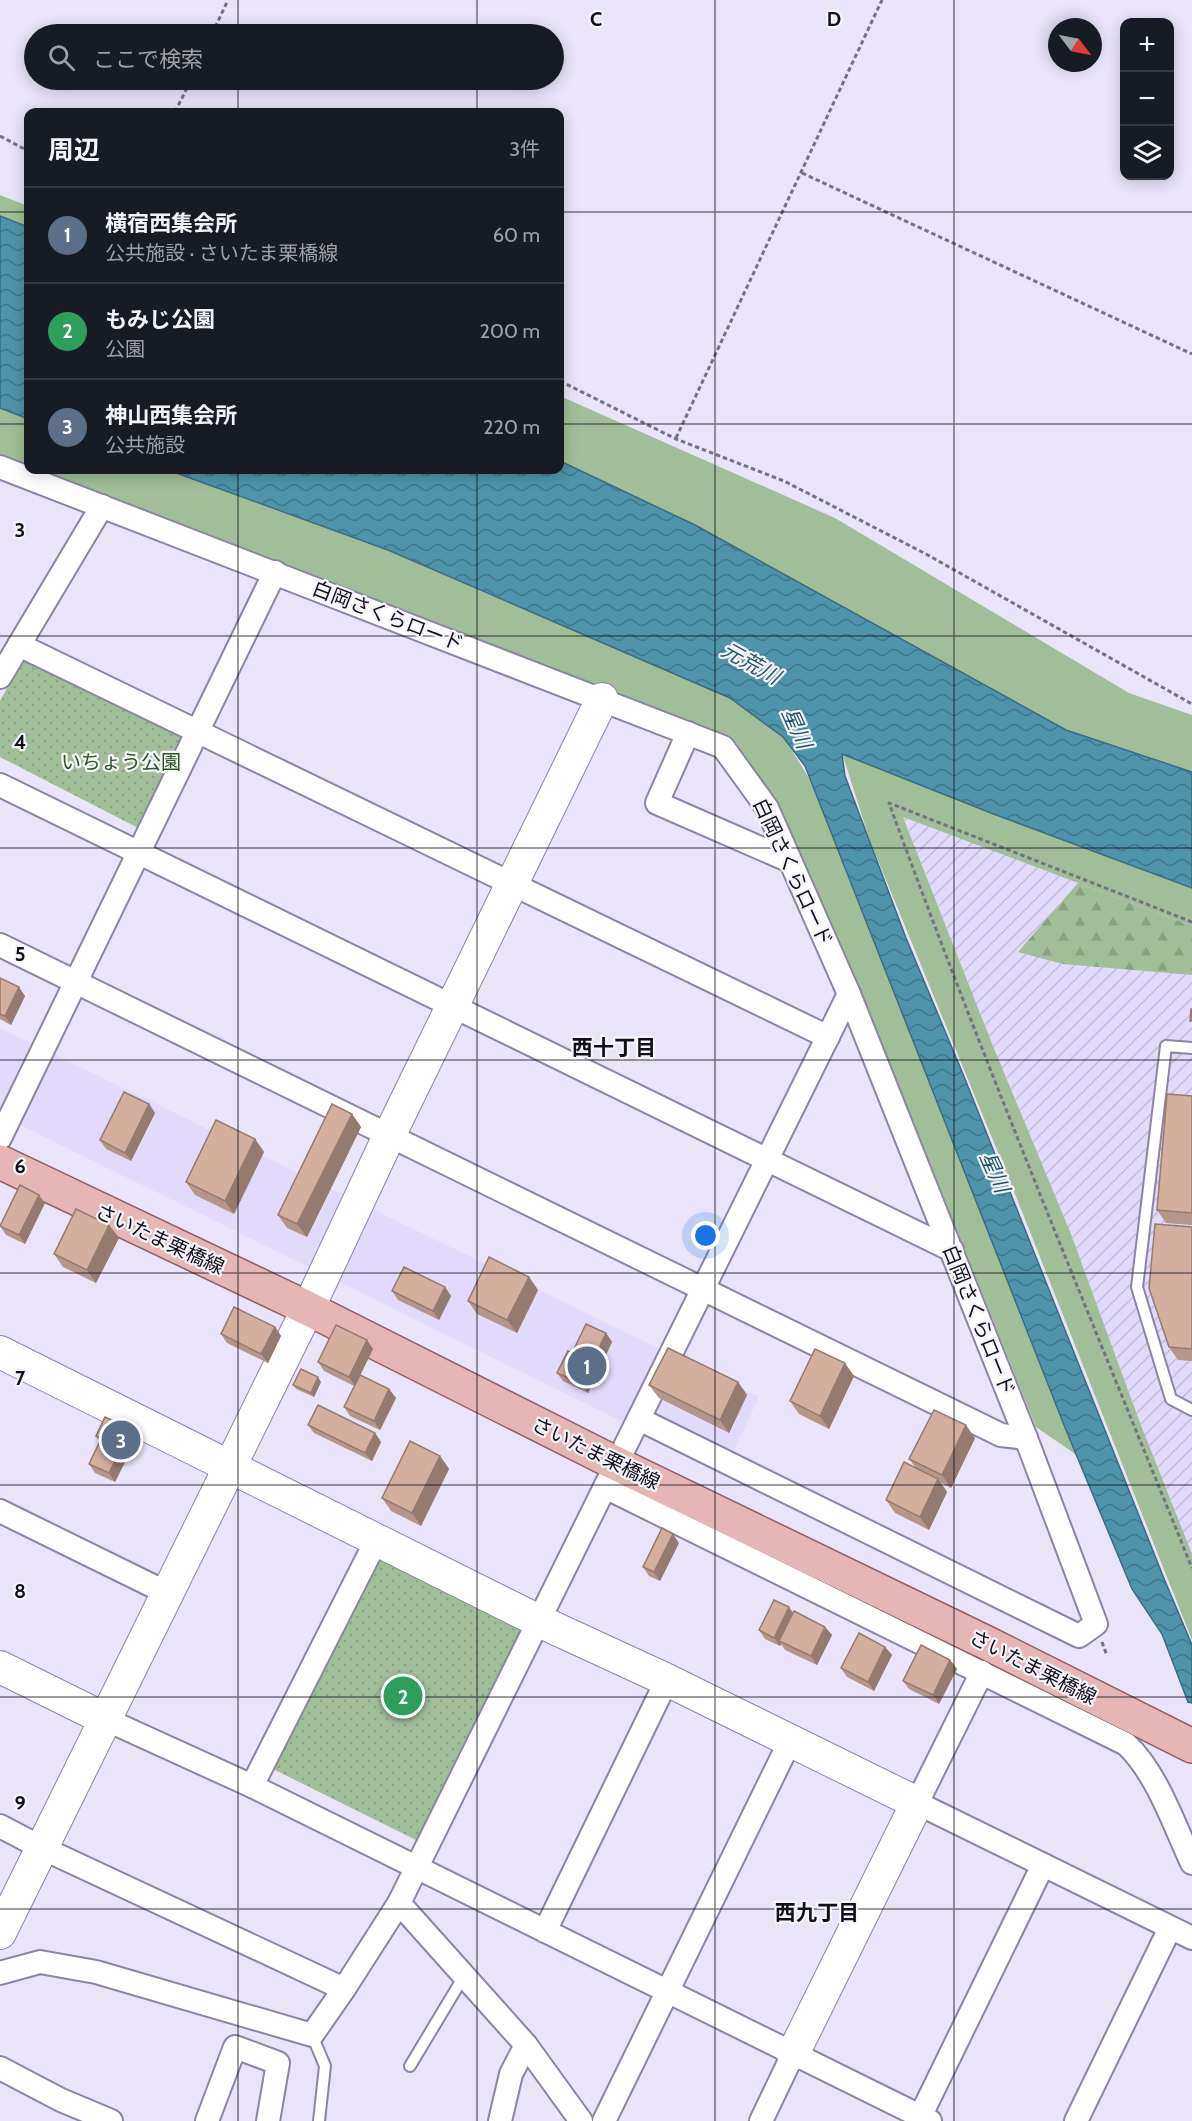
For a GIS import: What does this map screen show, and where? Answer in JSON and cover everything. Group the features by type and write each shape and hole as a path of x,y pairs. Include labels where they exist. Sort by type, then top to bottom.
{"main road":[{"name":"さいたま栗橋線","path":"0,1139 311,1300 622,1453 987,1643 1192,1746"},
{"name":"さいたま栗橋線","path":"0,1162 311,1300"},
{"name":"さいたま栗橋線","path":"622,1453 888,1570 1192,1721"}],"street":[{"name":"白岡さくらロード","path":"0,467 723,747 767,808 849,994 1026,1438 1095,1624 1079,1636 622,1453"},
{"path":"0,677 102,506"},
{"path":"0,1139 274,572"},
{"path":"19,645 828,1037"},
{"path":"0,1933 454,1007 602,699"},
{"path":"688,733 657,803 790,861"},
{"path":"0,785 952,1250"},
{"path":"0,945 1001,1435 1026,1438"},
{"path":"0,1973 40,1962 96,1972 312,2035 399,1903 849,994"},
{"path":"0,1352 539,1621 667,1680 1192,1938"},
{"path":"622,1453 982,1672 1126,1744 1136,1754 1155,1784 1192,1863"},
{"path":"0,1511 167,1593"},
{"path":"252,1786 377,1539"},
{"path":"0,1667 105,1719 252,1786 923,2119 1043,1865"},
{"path":"761,2121 982,1672"},
{"path":"545,1931 667,1680"},
{"path":"603,2121 790,1741"},
{"path":"0,1826 42,1848 344,1989"},
{"path":"399,1903 526,2045 581,2121"},
{"path":"1076,2121 1170,1928"},
{"path":"500,2121 511,2074 526,2045"},
{"path":"207,2121 235,2047 278,2063 268,2121"},
{"path":"0,2068 61,2100 111,2121"}],"lane":[{"path":"1192,1048 1166,1046 1137,1287 1171,1399 1192,1410"},
{"path":"411,2066 464,1976"},
{"path":"312,2035 325,2066 319,2121"}],"path":[{"path":"217,24 228,0"},
{"path":"675,439 882,0"},
{"path":"177,108 186,90"},
{"path":"0,136 24,149"},
{"path":"801,172 1192,354"},
{"path":"564,383 675,439 794,486 926,554 1192,704"},
{"path":"1192,921 889,803 932,921 1064,1256 1192,1568"}],"shaded area":[{"path":"903,816 1192,926 1192,1554 1139,1420 1071,1234 991,1041"},
{"path":"0,1028 759,1397 731,1456 627,1424 0,1115"}],"green space":[{"path":"0,195 24,204 24,225 0,216"},
{"path":"564,398 835,518 1129,693 1192,715 1192,772 1066,730 695,525 564,463"},
{"path":"0,408 24,417 24,465 0,456"},
{"path":"44,474 179,474 388,550 730,698 782,735 814,786 1081,1458 1036,1427 868,1009 779,809 727,740"},
{"name":"いちょう公園","path":"24,657 190,739 146,832 0,757 0,701"},
{"path":"842,753 991,813 1192,888 1192,926 903,817 991,1041 1071,1234 1139,1420 1192,1554 1192,1640 1013,1189 870,841"},
{"path":"1078,883 1192,926 1192,975 1063,964 1018,952"},
{"path":"380,1556 529,1622 428,1846 273,1769"}],"water":[{"path":"0,216 24,225 24,417 0,408"},
{"path":"564,463 695,525 1066,730 1192,772 1192,888 991,813 842,754 845,776 906,938 963,1074 1192,1645 1192,1703 1188,1702 1162,1634 1132,1589 1066,1430 805,766 783,737 730,698 388,550 179,474 564,474"}],"building":[{"path":"0,978 19,987 5,1016 0,1014"},
{"path":"124,1092 149,1104 125,1153 100,1140"},
{"path":"1167,1094 1192,1096 1192,1213 1157,1210"},
{"path":"332,1104 352,1114 297,1224 278,1215"},
{"path":"216,1120 255,1139 225,1201 186,1182"},
{"path":"20,1185 39,1195 19,1235 0,1226"},
{"path":"76,1209 109,1225 87,1270 54,1254"},
{"path":"1155,1224 1192,1227 1192,1349 1169,1347 1149,1288"},
{"path":"489,1257 529,1277 507,1320 468,1301"},
{"path":"404,1267 445,1287 433,1311 392,1291"},
{"path":"234,1307 275,1327 261,1354 221,1334"},
{"path":"586,1324 606,1333 582,1384 557,1373 568,1351 572,1353"},
{"path":"336,1325 367,1340 349,1377 318,1362"},
{"path":"668,1348 738,1382 720,1420 649,1385"},
{"path":"815,1349 845,1363 820,1416 790,1401"},
{"path":"301,1369 318,1377 311,1393 293,1385"},
{"path":"360,1375 389,1389 374,1421 344,1407"},
{"path":"318,1405 375,1433 365,1453 308,1425"},
{"path":"934,1410 966,1425 942,1475 909,1459"},
{"path":"105,1417 131,1429 109,1473 89,1464 101,1439 96,1436"},
{"path":"410,1441 440,1456 412,1513 382,1498"},
{"path":"904,1462 938,1479 920,1517 886,1500"},
{"path":"662,1528 673,1534 654,1572 643,1567"},
{"path":"774,1600 789,1607 774,1638 759,1630"},
{"path":"794,1611 825,1627 811,1656 779,1641"},
{"path":"859,1633 885,1647 868,1682 841,1668"},
{"path":"921,1645 950,1660 933,1695 903,1681"}],"place":[{"name":"横宿西集会所","path":"587,1366"},
{"name":"神山西集会所","path":"121,1440"},
{"name":"もみじ公園","path":"403,1696"}],"district":[{"name":"西十丁目","path":"614,1047"},
{"name":"西九丁目","path":"817,1912"}],"water label":[{"name":"元荒川","path":"751,663"},
{"name":"星川","path":"797,728"},
{"name":"星川","path":"995,1172"}]}
